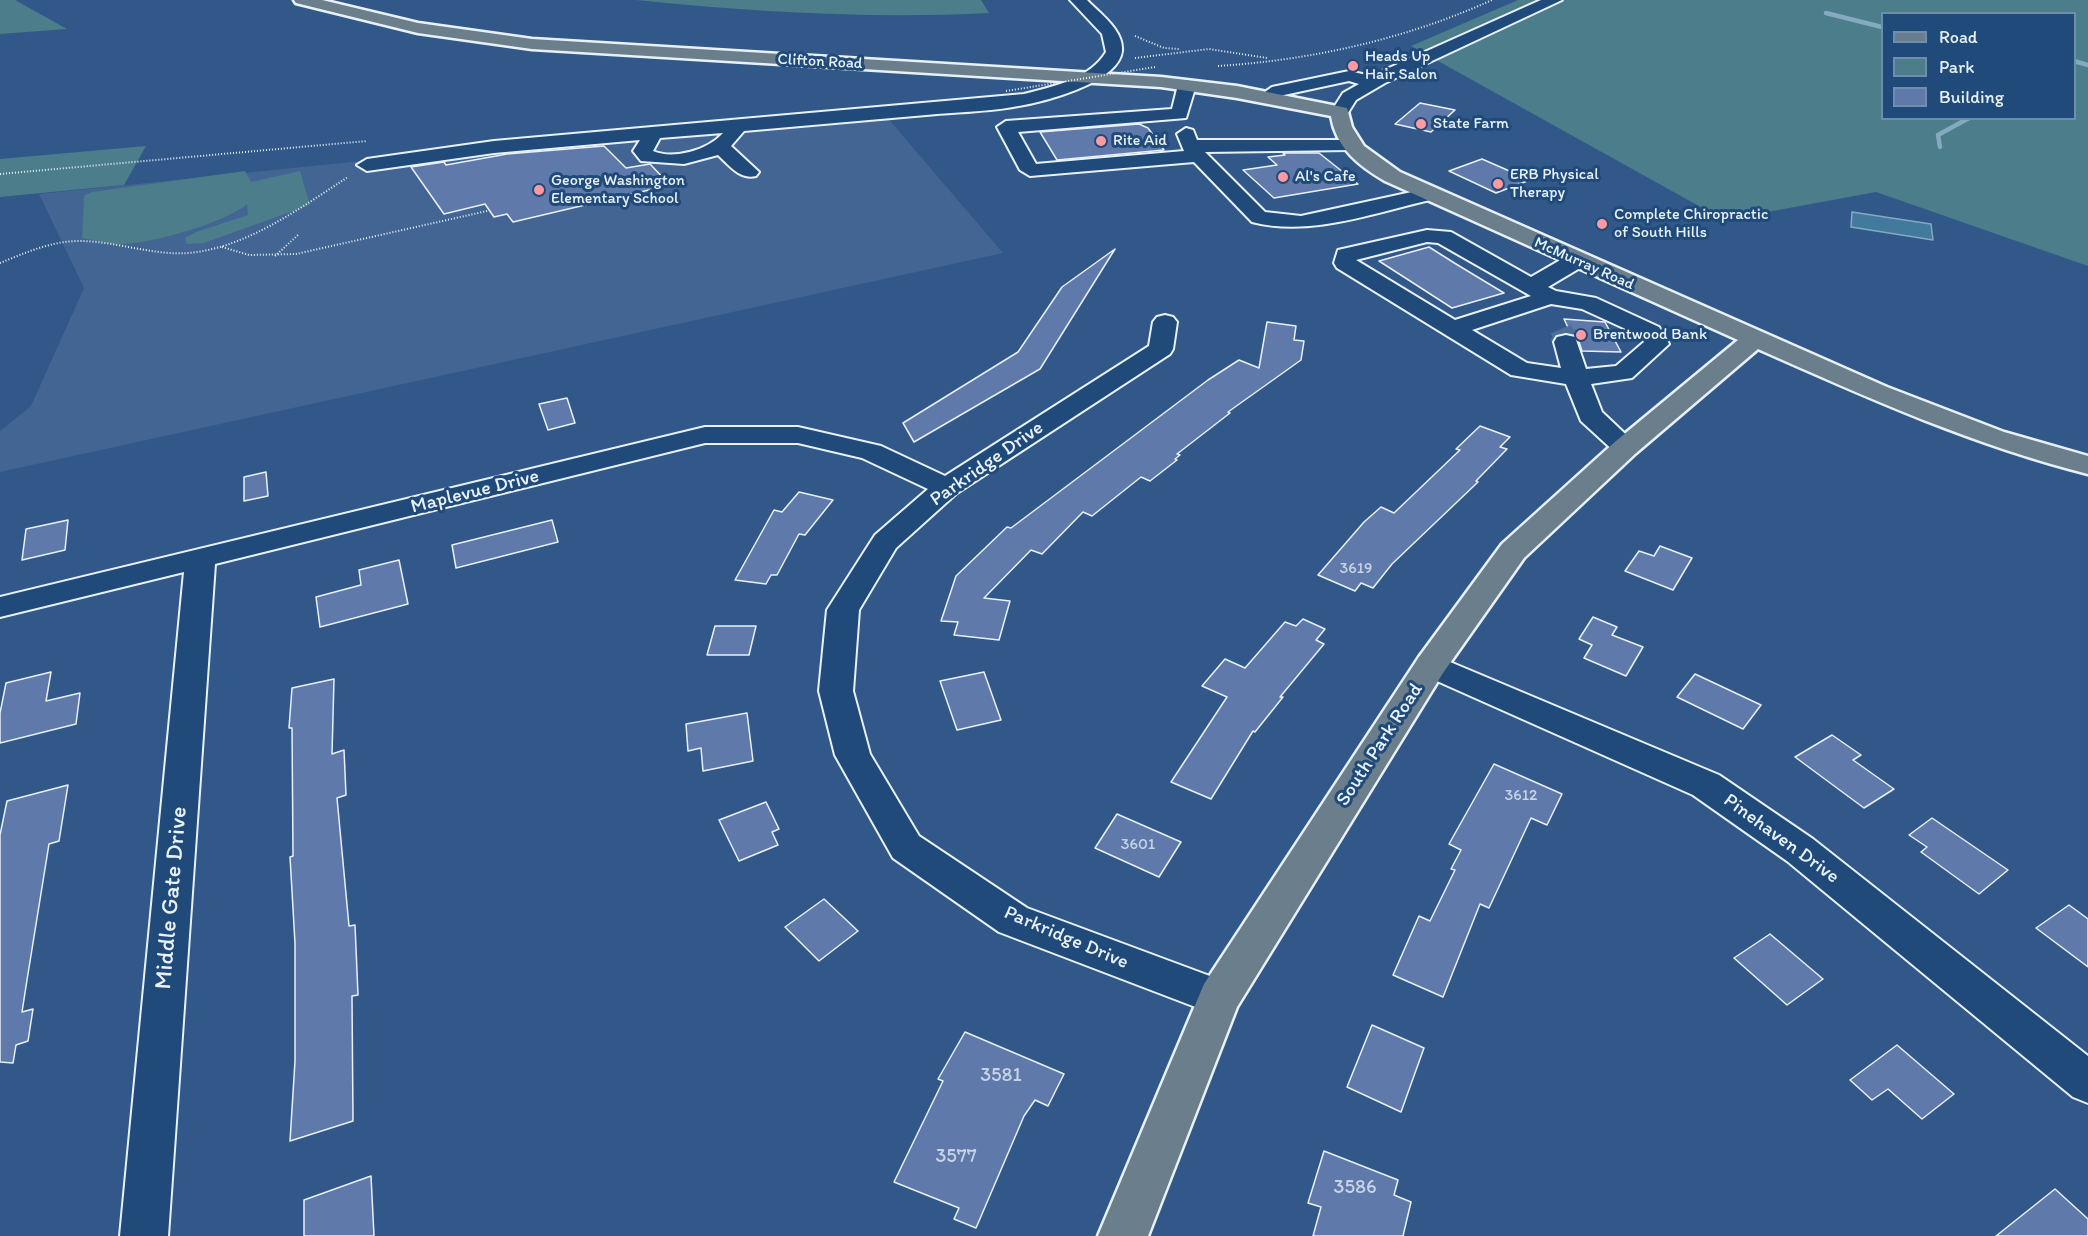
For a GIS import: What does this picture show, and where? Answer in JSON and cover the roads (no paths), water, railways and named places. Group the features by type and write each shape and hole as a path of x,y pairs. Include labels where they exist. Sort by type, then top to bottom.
{"main road":[{"name":"Clifton Road","path":"302,0 418,28 532,44 1089,77 1187,85 1267,97 1340,112"},
{"path":"1340,112 1343,132 1350,144"},
{"name":"McMurray Road","path":"1350,144 1377,167 1430,194 1755,339 1929,414 2021,447 2088,465"},
{"name":"South Park Road","path":"1123,1236 1218,998 1431,665 1513,551 1626,447 1755,339"}],"street":[{"path":"367,165 494,147 1013,102 1077,85 1108,63 1113,49 1113,39 1078,0"},
{"path":"1340,112 1349,97 1373,82 1554,0"},
{"path":"1267,97 1278,91 1349,76 1373,82"},
{"path":"1187,85 1180,114 1194,151 1259,218 1281,222 1320,218 1430,194"},
{"path":"1180,114 1006,127 1030,170 1194,151 1350,144"},
{"path":"653,133 643,151 648,157 668,160 689,158 720,147 738,126"},
{"path":"720,147 749,172"},
{"path":"1435,236 1443,237 1541,292 1588,303 1651,332 1657,344 1623,373 1576,378 1520,370 1452,329 1345,263 1346,255 1435,236"},
{"path":"1452,329 1541,292 1577,260"},
{"path":"1541,292 1563,335 1590,415 1626,447"},
{"name":"Parkridge Drive","path":"1165,322 1161,349 947,487 885,542 843,610 836,691 853,755 906,847 1013,920 1218,998"},
{"name":"Maplevue Drive","path":"0,607 705,435 798,435 872,452 947,487"},
{"name":"Middle Gate Drive","path":"144,1236 200,560"},
{"name":"Pinehaven Drive","path":"1431,665 1706,784 1800,850 2088,1083"}],"waterway":[{"path":"1826,13 1881,27"},
{"path":"2076,62 2088,65"},
{"path":"1940,147 1938,135 1965,120"}],"tunnel":[{"path":"1561,329 1564,336"},
{"path":"1563,334 1566,342"}],"place":[{"name":"Heads Up Hair Salon","path":"1353,66"},
{"name":"State Farm","path":"1421,124"},
{"name":"Rite Aid","path":"1101,141"},
{"name":"Al's Cafe","path":"1283,177"},
{"name":"ERB Physical Therapy","path":"1498,184"},
{"name":"George Washington Elementary School","path":"539,190"},
{"name":"Complete Chiropractic of South Hills","path":"1602,224"},
{"name":"Brentwood Bank","path":"1581,335"}]}
